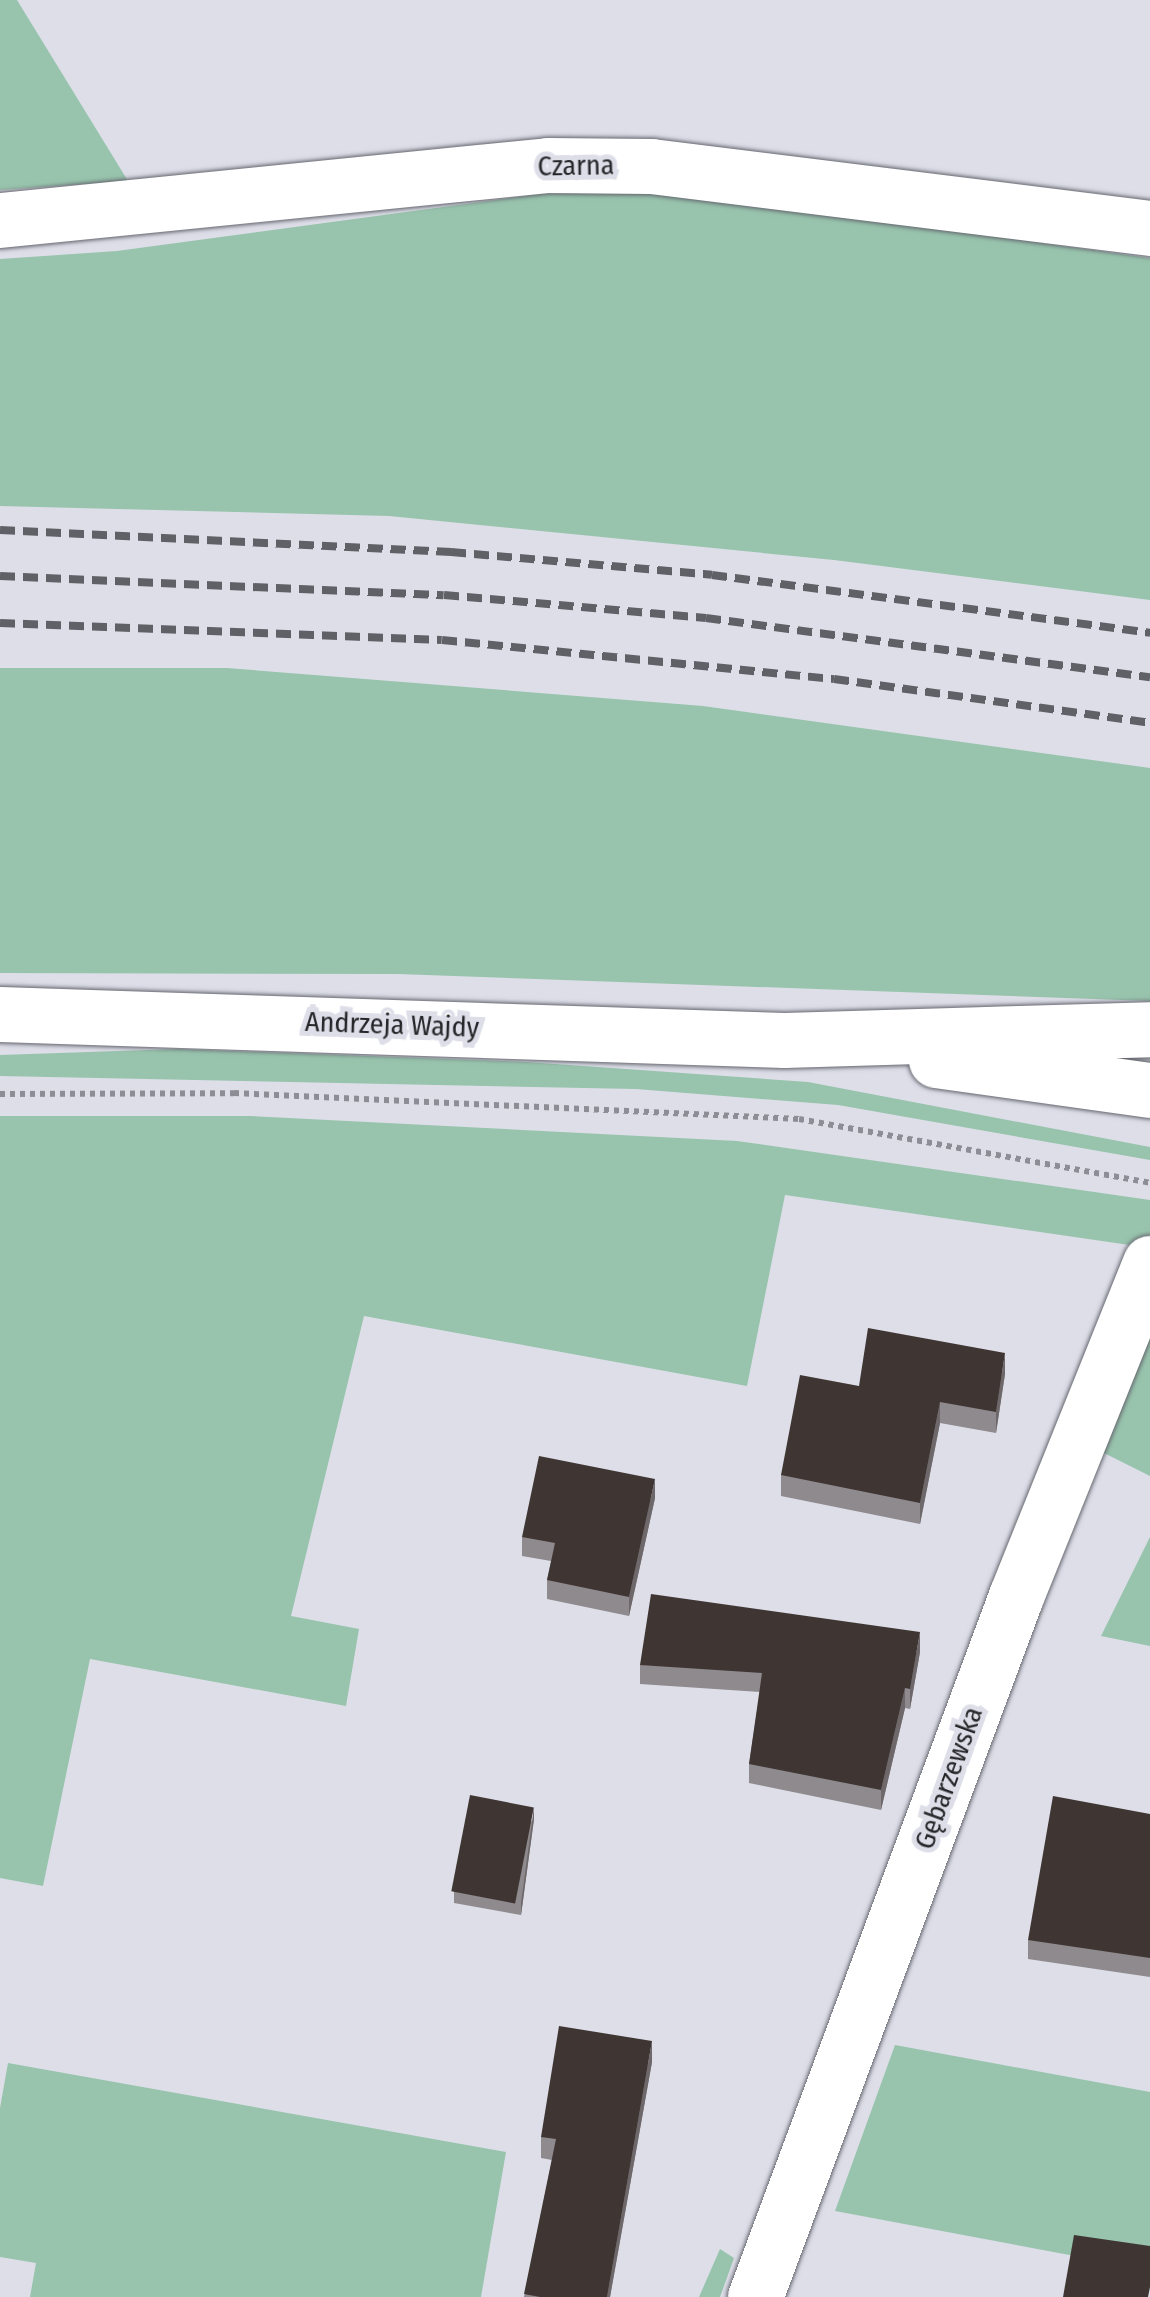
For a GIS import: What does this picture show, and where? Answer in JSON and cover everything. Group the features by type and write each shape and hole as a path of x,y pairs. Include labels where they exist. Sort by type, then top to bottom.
{"street":[{"name":"Czarna","path":"0,220 566,165 670,168 1150,228"},
{"name":"Andrzeja Wajdy","path":"0,1014 784,1040 1150,1029"},
{"name":"Andrzeja Wajdy","path":"784,1040 1150,1090"},
{"name":"Gębarzewska","path":"756,2297 1016,1596 1150,1262"}],"path":[{"path":"0,1094 512,1102 799,1119 1150,1183"}],"green space":[{"path":"0,0 17,0 128,181 0,190"},
{"path":"612,192 716,198 1150,258 1150,600 834,560 389,516 0,506 0,259 117,251 540,194"},
{"path":"0,668 227,668 703,706 1150,768 1150,1001 398,974 0,973"},
{"path":"177,1049 527,1062 808,1082 1150,1147 1150,1160 838,1105 636,1089 0,1076 0,1055"},
{"path":"0,1116 250,1116 737,1141 1150,1200 1150,1248 785,1195 747,1386 364,1316 291,1616 359,1629 346,1706 90,1659 43,1886 0,1878"},
{"path":"1150,1331 1150,1476 1098,1450"},
{"path":"1150,1537 1150,1646 1101,1636"},
{"path":"895,2045 1150,2092 1150,2270 835,2211"},
{"path":"8,2063 506,2152 481,2297 30,2297 36,2263 0,2257 0,2108"},
{"path":"720,2249 734,2258 720,2297 699,2297"}],"building":[{"path":"868,1328 1005,1353 996,1412 940,1402 920,1503 781,1475 800,1375 859,1386"},
{"path":"539,1456 655,1479 629,1597 547,1580 555,1543 522,1537"},
{"path":"651,1594 920,1632 910,1689 905,1688 881,1790 749,1764 762,1673 640,1665"},
{"path":"470,1795 534,1807 515,1904 451,1891"},
{"path":"1053,1796 1150,1814 1150,1958 1028,1940"},
{"path":"559,2026 652,2041 607,2297 524,2294 556,2139 541,2137"},
{"path":"1074,2235 1150,2246 1148,2297 1063,2297"}],"railway":[{"path":"0,530 451,552 712,575 1150,633"},
{"path":"0,576 444,595 706,618 1150,677"},
{"path":"0,623 442,640 834,679 1150,723"}]}
